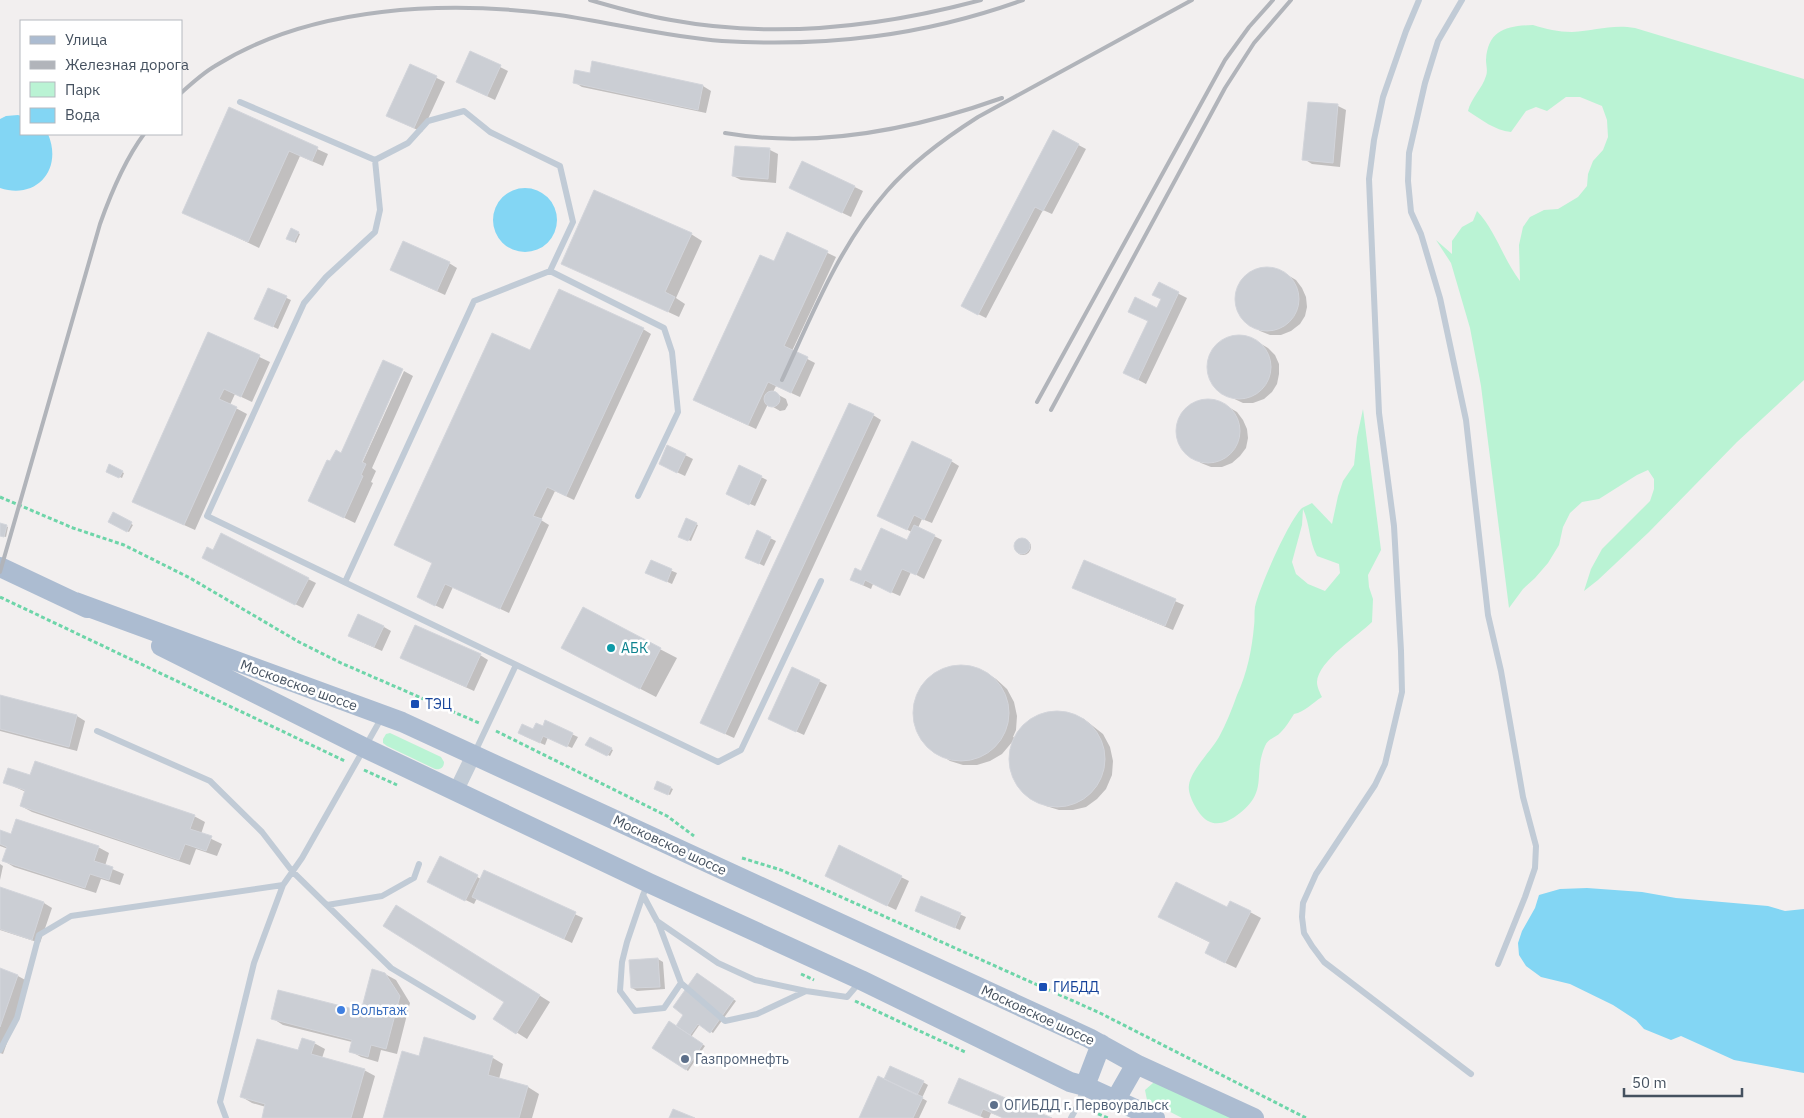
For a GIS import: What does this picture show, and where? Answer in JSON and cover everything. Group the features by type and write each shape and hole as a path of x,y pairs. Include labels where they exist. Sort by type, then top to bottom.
{"main road":[{"name":"Московское шоссе","path":"0,567 75,602 646,889 861,980 1070,1082 1116,1099 1155,1118"},
{"name":"Московское шоссе","path":"75,602 402,722 1101,1044 1136,1064 1254,1118"},
{"path":"1084,1086 1101,1044"},
{"path":"1116,1099 1136,1064"}],"street":[{"path":"456,792 473,756"}],"lane":[{"path":"1420,0 1406,31 1383,97 1374,140 1369,179 1379,413 1394,526 1402,692 1381,771 1375,785 1316,874 1303,903 1302,917 1304,933 1324,962 1471,1074"},
{"path":"1462,0 1438,41 1425,83 1409,153 1408,182 1411,212 1421,234 1440,298 1466,420 1488,615 1501,670 1523,796 1536,846 1535,868 1498,964"},
{"path":"240,102 375,160"},
{"path":"344,582 474,301 550,271 573,222 560,166 490,132 464,111 428,121 408,143 375,160"},
{"path":"375,160 380,210 375,232 326,277 304,303 207,516 718,762 741,750 821,581"},
{"path":"550,271 664,328 672,352 678,412 638,496"},
{"path":"473,756 516,665"},
{"path":"226,1118 220,1102 252,972 283,885 302,858 383,716"},
{"path":"97,731 210,781 262,832 292,871 391,968 474,1017"},
{"path":"327,905 382,896 414,878 419,864"},
{"path":"0,1050 17,1018 39,935 71,916 283,885"},
{"path":"646,889 681,983 725,1021 758,1014 806,991"},
{"path":"646,889 627,942 622,962 620,991 635,1011 664,1008 681,983"},
{"path":"658,921 718,963 755,980 806,991 847,997 861,980"},
{"path":"1071,1118 1078,1106 1084,1086"}],"path":[{"path":"0,497 73,528 124,545 190,578 299,642 341,663 487,726 667,816 696,838"},
{"path":"739,857 781,870 1100,1013 1306,1118"}],"green space":[{"path":"1533,25 1567,32 1618,27 1635,28 1804,79 1804,380 1737,442 1649,532 1584,591 1591,569 1602,549 1650,501 1654,489 1654,479 1648,470 1599,499 1582,502 1570,513 1563,527 1559,545 1548,563 1523,589 1509,608 1481,386 1470,328 1451,263 1436,240 1452,254 1452,241 1462,227 1473,221 1477,211 1489,227 1520,281 1519,245 1523,227 1530,217 1544,210 1558,209 1578,197 1587,186 1588,174 1593,161 1603,150 1608,137 1607,120 1602,106 1580,97 1566,97 1547,111 1536,107 1526,111 1511,132 1494,127 1468,111 1486,76 1487,50 1490,42 1500,32 1507,29"},
{"path":"1363,409 1381,550 1368,575 1373,599 1372,622 1331,657 1324,666 1317,682 1322,697 1294,714 1281,732 1266,743 1261,757 1257,791 1253,799 1246,807 1226,822 1215,823 1208,821 1194,805 1189,785 1193,773 1222,732 1244,679 1252,644 1255,607 1262,585 1282,540 1302,508 1312,503 1332,524 1343,481 1354,465","holes":["1303,509 1312,545 1317,556 1339,564 1340,573 1325,591 1308,584 1296,574 1292,562 1302,525"]},
{"path":"390,733 441,757 444,764 440,769 435,769 387,746 383,743 383,739 386,734"},
{"path":"1153,1083 1234,1118 1182,1118 1147,1100 1145,1090"}],"water":[{"path":"6,116 20,116 20,135 48,135 52,147 52,159 44,179 25,190 13,191 0,188 0,119"},
{"path":"525,188 543,194 551,202 557,220 551,238 543,246 525,252 507,246 499,238 493,220 499,202 507,194"},
{"path":"1587,888 1768,906 1785,911 1804,909 1804,1073 1734,1060 1681,1036 1671,1040 1644,1029 1636,1020 1613,1005 1570,984 1541,977 1526,966 1519,955 1518,943 1522,931 1535,908 1539,895 1560,889"}],"building":[{"path":"470,51 501,65 487,96 456,82"},
{"path":"592,61 703,85 698,110 573,83 575,70 590,73"},
{"path":"410,64 437,76 414,128 386,116"},
{"path":"1308,102 1338,104 1333,163 1302,160"},
{"path":"229,107 318,147 312,161 289,151 248,242 182,213"},
{"path":"1053,130 1079,144 1043,211 1035,207 978,315 961,306"},
{"path":"735,146 770,148 768,179 732,176"},
{"path":"802,161 855,186 842,213 789,188"},
{"path":"594,190 692,233 665,292 675,297 668,312 561,264"},
{"path":"291,228 299,232 294,242 286,239"},
{"path":"787,232 828,251 784,346 808,357 791,393 768,382 748,425 693,400 760,255 774,261"},
{"path":"403,241 450,262 437,291 390,270"},
{"path":"1261,267 1273,267 1290,276 1297,287 1299,299 1297,311 1290,322 1273,331 1261,331 1249,326 1240,317 1235,305 1235,293 1240,281 1249,272"},
{"path":"1159,282 1179,292 1138,380 1123,373 1148,321 1128,312 1135,297 1157,308 1161,299 1152,295"},
{"path":"268,288 287,296 273,327 254,319"},
{"path":"559,289 644,328 566,496 547,487 533,516 542,519 500,609 445,584 435,606 417,597 432,563 394,545 492,333 530,350"},
{"path":"208,332 260,355 241,397 224,389 219,399 237,407 184,525 132,502"},
{"path":"1233,335 1245,335 1262,344 1269,355 1271,367 1269,379 1262,390 1245,399 1233,399 1221,394 1212,385 1207,373 1207,361 1212,349 1221,340"},
{"path":"383,360 403,369 362,462 366,464 361,475 363,476 344,518 308,501 327,460 330,461 336,450 341,453"},
{"path":"769,391 775,391 780,396 778,405 769,407 764,402 764,396"},
{"path":"1202,399 1214,399 1231,408 1238,419 1240,431 1238,443 1231,454 1214,463 1202,463 1190,458 1181,449 1176,437 1176,425 1181,413 1190,404"},
{"path":"849,403 874,414 725,734 700,723"},
{"path":"912,441 952,460 924,520 914,515 907,530 877,516"},
{"path":"667,445 686,454 677,473 659,464"},
{"path":"109,464 123,471 119,478 106,472"},
{"path":"739,465 762,476 749,505 726,494"},
{"path":"113,512 132,522 127,532 108,522"},
{"path":"686,518 697,523 688,541 678,537"},
{"path":"0,523 7,525 4,537 0,536"},
{"path":"914,525 935,535 916,575 902,569 891,593 865,580 863,585 850,580 855,568 861,571 881,528 907,540"},
{"path":"757,530 771,537 759,564 745,558"},
{"path":"221,533 309,578 295,605 202,558 207,547 213,550"},
{"path":"1019,538 1025,538 1030,543 1028,552 1019,554 1014,549 1014,543"},
{"path":"651,560 672,569 667,582 645,573"},
{"path":"1084,560 1176,599 1165,626 1072,588"},
{"name":"АБК","path":"583,607 661,648 640,689 561,648"},
{"path":"358,614 384,626 374,647 348,636"},
{"path":"415,625 481,654 466,687 400,658"},
{"path":"961,665 979,668 995,679 1006,695 1009,713 1006,731 995,747 979,758 961,761 943,758 927,747 916,731 913,713 916,695 927,679 943,668"},
{"path":"792,667 820,680 796,732 768,719"},
{"path":"0,695 77,715 69,747 0,729"},
{"path":"1057,711 1075,714 1091,725 1102,741 1105,759 1102,777 1091,793 1075,804 1057,807 1039,804 1023,793 1012,777 1009,759 1012,741 1023,725 1039,714"},
{"path":"545,720 573,733 567,747 543,736 540,743 518,733 522,724 533,729 536,723 543,726"},
{"path":"590,737 612,748 607,756 585,745"},
{"path":"35,761 195,815 190,829 212,836 206,851 185,844 179,860 20,806 25,790 3,783 8,768 30,775"},
{"path":"657,781 671,787 668,795 654,789"},
{"path":"16,819 99,846 94,861 113,867 109,880 90,874 85,888 2,861 7,847 0,844 0,830 11,834"},
{"path":"839,845 902,876 887,906 825,876"},
{"path":"440,856 478,875 465,901 427,882"},
{"path":"484,870 576,912 564,939 472,897"},
{"path":"1176,882 1227,907 1230,901 1251,911 1225,963 1205,953 1210,942 1158,917"},
{"path":"0,887 44,902 32,940 0,929"},
{"path":"921,896 961,913 955,928 915,911"},
{"path":"396,905 540,995 516,1034 493,1019 504,1002 383,926"},
{"path":"658,958 660,987 631,988 629,960"},
{"path":"0,968 18,975 0,1027"},
{"path":"372,969 385,973 400,996 386,1049 371,1045 368,1057 349,1052 352,1040 271,1019 278,990 361,1011"},
{"path":"697,973 734,999 710,1033 698,1024 690,1035 676,1026 683,1015 673,1007"},
{"path":"669,1021 703,1044 686,1070 652,1048"},
{"path":"424,1037 493,1056 488,1075 528,1086 519,1118 383,1118 402,1051 419,1056"},
{"path":"302,1038 315,1042 311,1054 365,1069 351,1118 262,1118 265,1104 240,1097 257,1039 298,1050"},
{"path":"890,1066 924,1081 917,1095 884,1079"},
{"path":"878,1076 923,1097 913,1118 859,1118"},
{"path":"959,1078 1052,1118 1003,1118 983,1109 980,1116 948,1103"},
{"path":"673,1109 695,1118 669,1118"}],"railway":[{"path":"590,0 671,20 749,29 788,29 866,23 905,17 981,0"},
{"path":"182,92 211,69 253,46 294,30 337,19 382,12 427,8 516,10 559,15 701,39 800,42 875,36 912,30 949,22 1023,0"},
{"path":"782,380 816,306 841,258 870,212 897,180 942,142 978,117 1192,0"},
{"path":"1037,402 1225,60 1249,27 1273,0"},
{"path":"1051,410 1225,88 1254,43 1291,0"},
{"path":"725,133 795,139 865,133 935,119 1002,98"},
{"path":"0,572 100,224 130,155 143,135"}],"place":[{"name":"АБК","path":"611,648"},
{"name":"ТЭЦ","path":"415,704"},
{"name":"ГИБДД","path":"1043,987"},
{"name":"Вольтаж","path":"341,1010"},
{"name":"Газпромнефть","path":"685,1059"},
{"name":"ОГИБДД г. Первоуральск","path":"994,1105"}]}
